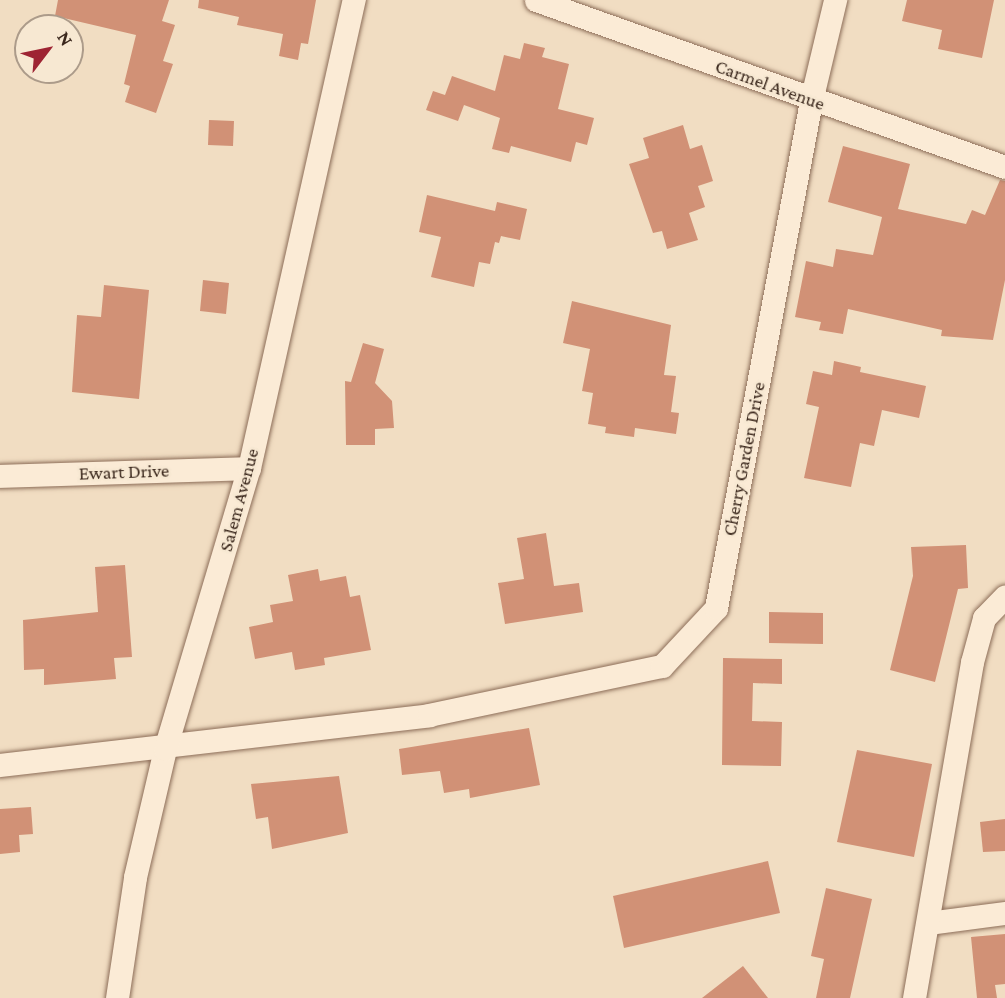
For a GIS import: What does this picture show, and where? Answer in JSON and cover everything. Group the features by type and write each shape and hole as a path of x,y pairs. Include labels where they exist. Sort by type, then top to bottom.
{"street":[{"name":"Salem Avenue","path":"117,998 135,877 165,748 249,468 354,0"},
{"name":"Carmel Avenue","path":"536,0 811,101 1005,167"},
{"name":"Cherry Garden Drive","path":"0,765 165,748 429,715 662,666 716,608 811,101 835,0"},
{"name":"Ewart Drive","path":"0,476 249,468"},
{"path":"914,998 972,662 984,618 1005,596"},
{"path":"928,923 1005,913"}],"building":[{"path":"58,0 169,0 162,21 175,25 163,61 173,64 156,113 125,102 130,86 124,84 136,35 84,23 84,14 55,14"},
{"path":"199,0 316,0 308,44 301,43 298,60 279,56 283,34 237,25 239,17 198,8"},
{"path":"907,0 994,0 982,58 938,49 942,30 902,21"},
{"path":"524,43 545,48 542,57 569,64 558,109 594,118 587,145 576,142 571,162 511,146 509,153 492,149 500,118 464,105 458,121 426,110 433,91 445,95 452,76 495,91 504,55 520,59"},
{"path":"209,120 234,121 233,146 208,145"},
{"path":"683,125 690,149 702,145 713,181 698,186 705,207 689,213 698,240 667,249 662,231 653,233 629,164 649,158 643,138"},
{"path":"843,146 910,164 898,209 966,224 972,210 985,215 1000,180 1005,181 1005,280 993,340 941,336 942,330 848,309 843,334 819,330 821,322 795,317 806,261 833,267 836,249 873,255 882,217 828,202"},
{"path":"427,195 495,211 497,202 527,209 520,240 501,236 499,243 495,242 490,264 479,262 474,287 431,277 441,237 419,232"},
{"path":"203,280 229,283 226,314 200,311"},
{"path":"104,285 149,290 139,399 72,392 77,315 101,317"},
{"path":"572,301 671,325 664,375 676,376 671,412 679,413 676,434 635,428 634,437 605,433 606,427 588,424 593,393 582,391 590,349 563,343"},
{"path":"363,343 384,349 375,383 392,401 394,428 375,429 375,445 346,445 345,381 351,382"},
{"path":"834,361 861,367 860,372 926,386 919,418 882,410 874,446 860,443 851,487 804,478 819,407 806,404 813,371 832,375"},
{"path":"546,533 554,586 579,583 583,612 505,624 498,583 524,579 517,538"},
{"path":"966,545 968,588 958,589 935,682 890,670 913,576 911,547"},
{"path":"125,565 132,657 114,658 116,679 44,685 44,669 24,670 23,620 98,612 95,567"},
{"path":"318,569 320,581 346,576 350,597 360,595 371,650 324,658 325,665 295,670 292,652 255,659 249,627 273,622 270,605 293,601 288,575"},
{"path":"769,612 823,613 823,644 769,643"},
{"path":"723,658 782,659 782,684 753,683 752,721 782,722 781,766 722,765"},
{"path":"529,728 540,785 470,798 469,789 444,793 440,771 402,775 399,749"},
{"path":"857,750 932,764 914,857 837,842"},
{"path":"339,776 348,833 272,849 268,817 256,819 251,784"},
{"path":"31,807 33,834 19,835 20,852 0,854 0,809"},
{"path":"1005,819 1005,851 983,852 980,822"},
{"path":"768,861 780,913 624,948 613,896"},
{"path":"826,888 872,899 850,998 816,998 824,959 811,956"},
{"path":"1005,934 1005,984 995,985 997,998 977,998 971,937"},
{"path":"743,966 768,998 702,998"}]}
